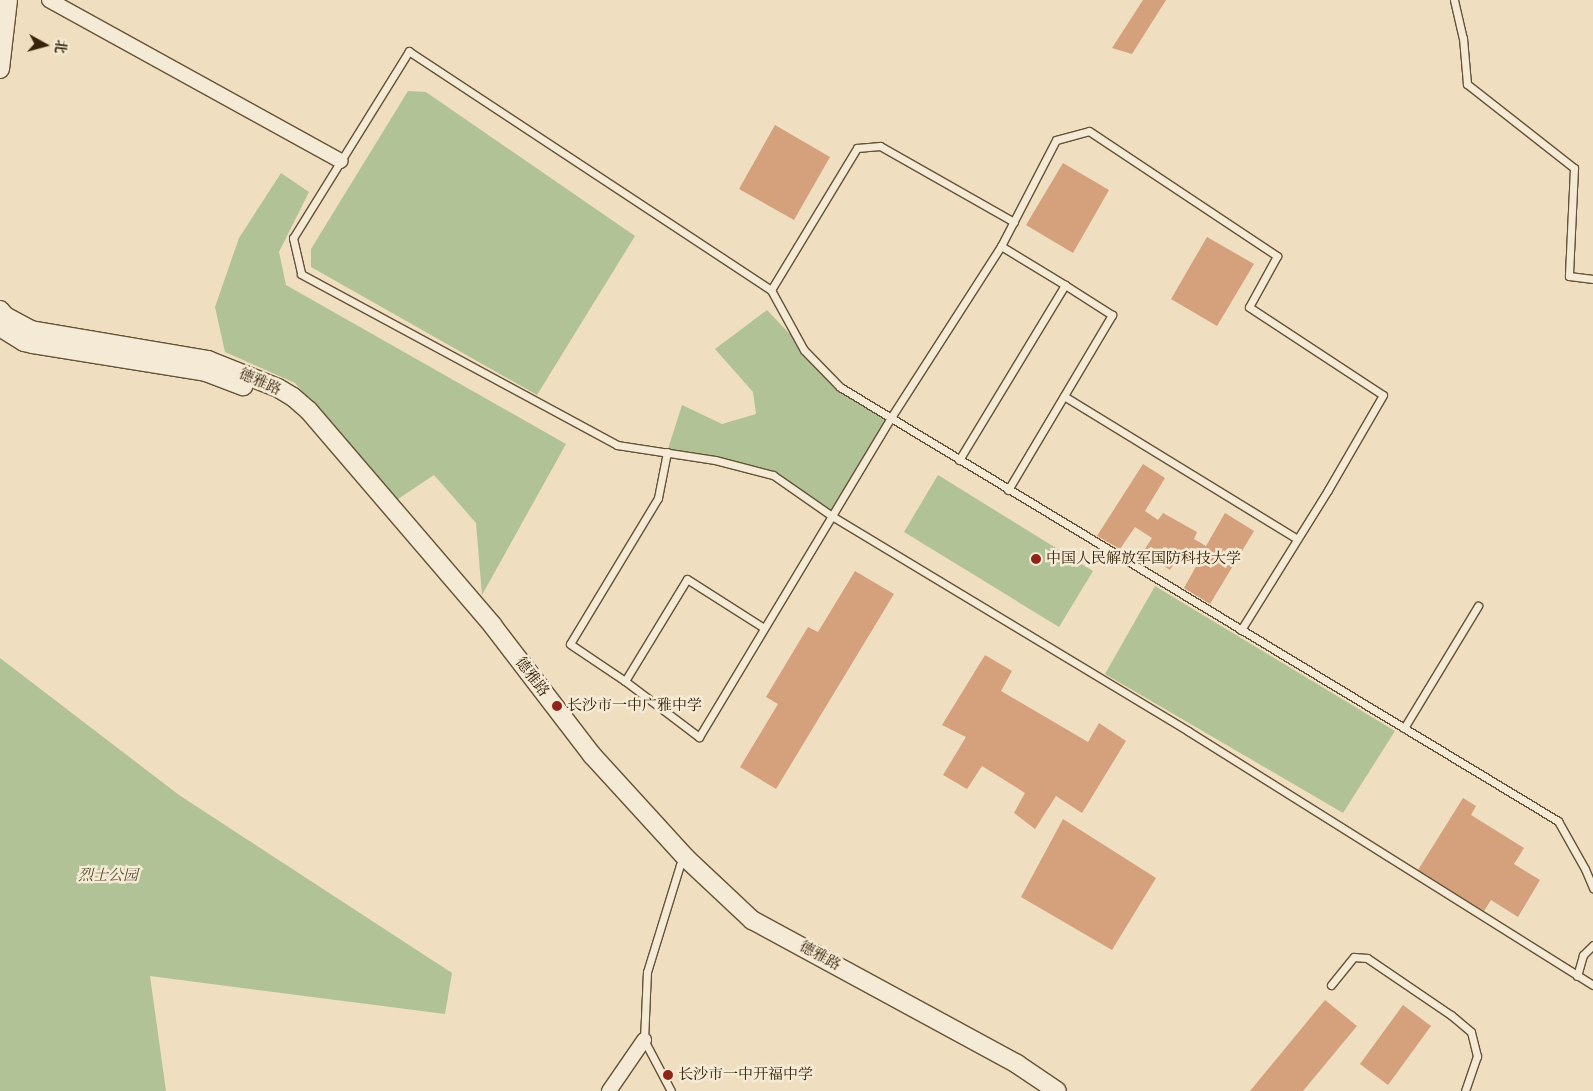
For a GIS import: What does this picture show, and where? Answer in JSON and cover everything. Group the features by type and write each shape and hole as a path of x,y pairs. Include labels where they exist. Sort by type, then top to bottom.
{"street":[{"path":"0,69 8,0"},
{"path":"49,0 341,161"},
{"name":"德雅路","path":"0,310 5,316 30,330 208,360 278,388 293,397 308,410 493,626 592,755 683,862 752,920 1017,1064 1057,1091"},
{"name":"德雅路","path":"0,327 24,342 33,344 206,372 275,399 300,416 484,633 587,761 746,925 790,951 1015,1071 1045,1091"},
{"path":"609,1091 644,1040"}],"lane":[{"path":"1454,0 1463,38 1467,84 1574,168 1570,276 1593,279"},
{"path":"1593,888 1558,821 890,419 840,387 804,350 771,290 409,51 293,238 301,274 617,445 715,460 773,475 832,516 1188,731 1593,985"},
{"path":"667,452 658,498 570,644 625,681 699,737 890,419 1001,246 1056,140 1089,130 1277,256 1249,307 1383,395 1240,630"},
{"path":"771,290 858,148 880,146 1014,222"},
{"path":"1001,246 1112,316 1008,490"},
{"path":"959,460 1065,285"},
{"path":"1064,396 1297,539"},
{"path":"625,681 687,579 764,628"},
{"path":"1404,728 1478,606"},
{"path":"672,1091 644,1040 647,972 683,862"},
{"path":"1577,976 1583,955 1593,945"},
{"path":"1331,985 1354,957 1367,958 1451,1014 1471,1032 1477,1056 1466,1091"}],"green space":[{"path":"408,91 426,92 635,236 537,395 311,267 311,249"},
{"path":"281,173 309,192 279,252 286,285 566,444 482,595 476,523 434,475 395,501 295,383 225,352 215,307 239,238"},
{"path":"767,310 840,387 890,419 832,516 773,475 667,452 682,405 722,424 756,414 753,392 715,349"},
{"path":"938,475 1093,571 1059,627 904,532"},
{"path":"1155,586 1395,731 1343,813 1105,674"},
{"name":"烈士公园","path":"0,658 179,795 452,973 445,1014 150,976 166,1091 0,1091"}],"building":[{"path":"1143,0 1166,0 1132,54 1112,48"},
{"path":"775,125 830,157 794,220 739,189"},
{"path":"1063,163 1109,190 1073,253 1026,225"},
{"path":"1207,237 1254,264 1217,326 1171,299"},
{"path":"1143,464 1165,478 1145,511 1158,520 1163,513 1197,532 1194,539 1206,546 1225,513 1254,531 1210,604 1184,588 1198,563 1180,554 1170,570 1143,552 1152,538 1135,527 1120,549 1097,536"},
{"path":"855,571 894,594 776,789 740,767 778,704 766,697 808,627 818,632"},
{"path":"985,655 1012,671 1001,691 1088,742 1099,723 1126,741 1082,813 1056,796 1035,829 1014,813 1025,793 982,766 967,789 943,775 966,737 942,725"},
{"path":"1463,798 1476,806 1471,815 1524,848 1514,864 1540,880 1518,917 1491,900 1484,911 1418,870"},
{"path":"1063,819 1156,878 1112,950 1021,897"},
{"path":"1325,1000 1357,1026 1303,1091 1250,1091"},
{"path":"1403,1005 1431,1026 1388,1085 1360,1064"}],"place":[{"name":"中国人民解放军国防科技大学","path":"1036,559"},
{"name":"长沙市一中广雅中学","path":"557,706"},
{"name":"长沙市一中开福中学","path":"668,1075"}]}
